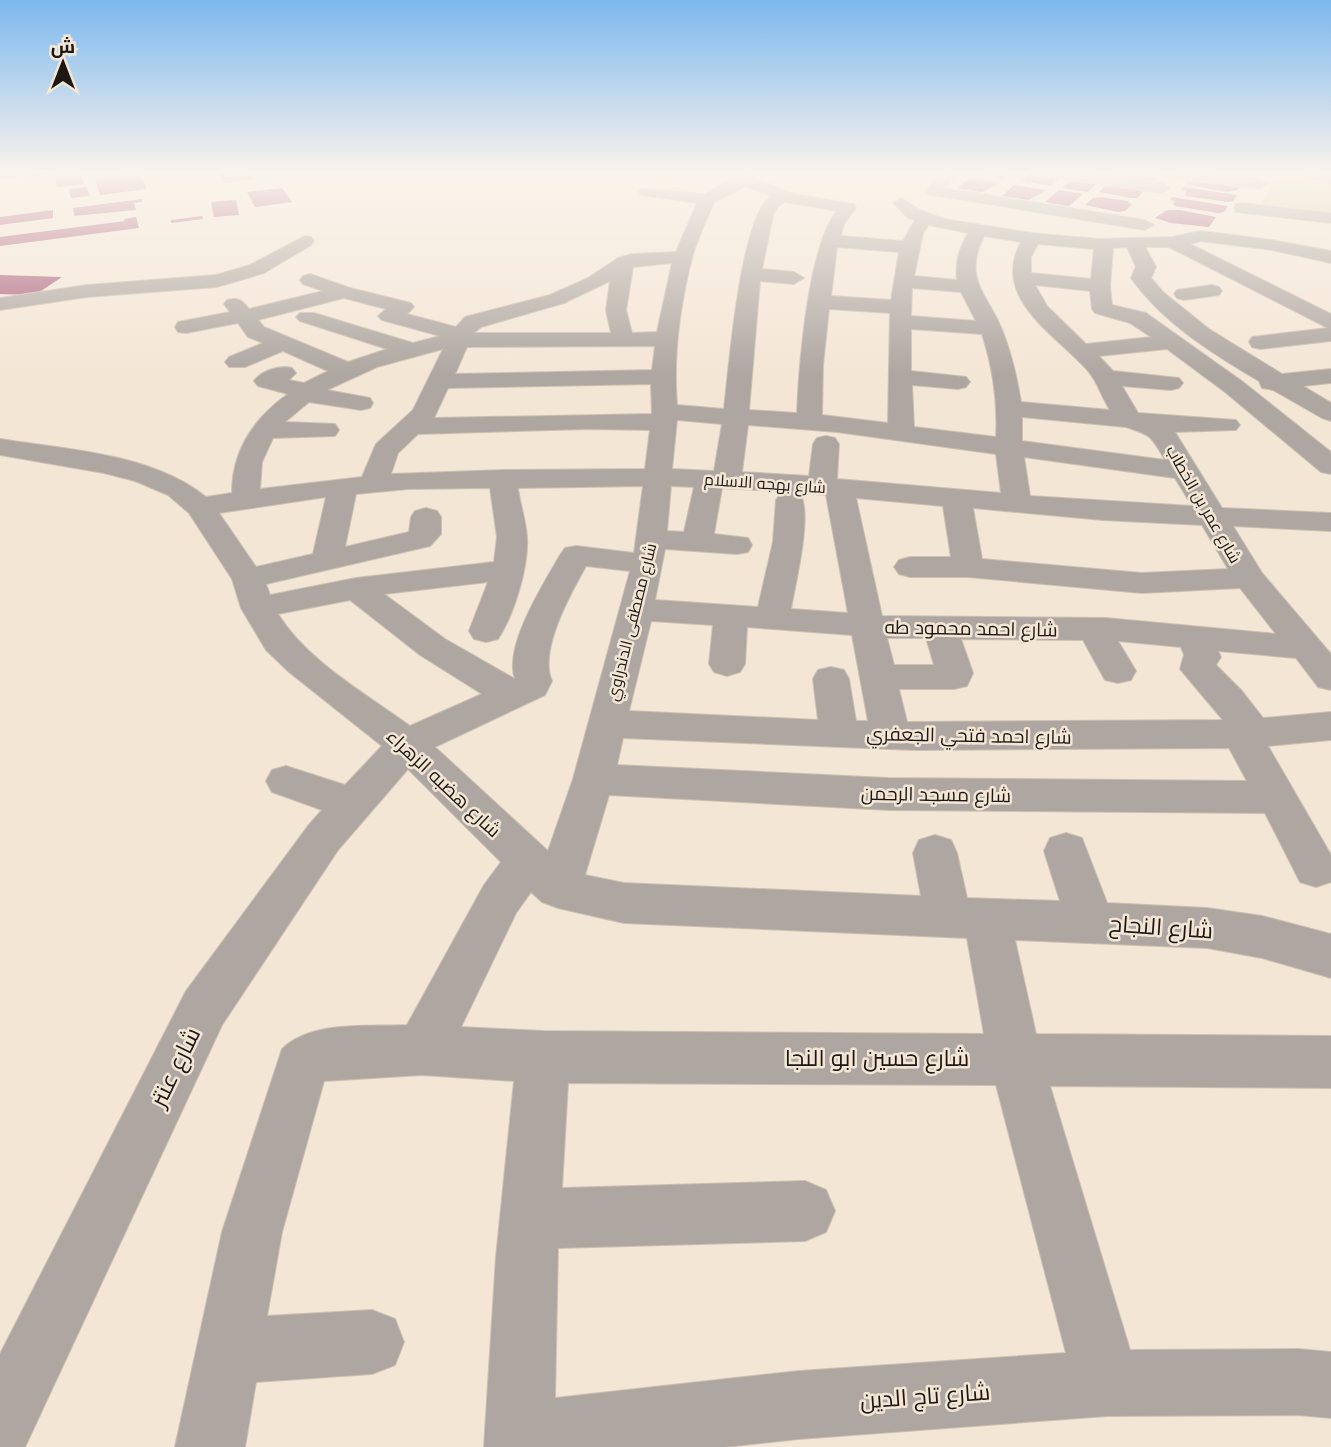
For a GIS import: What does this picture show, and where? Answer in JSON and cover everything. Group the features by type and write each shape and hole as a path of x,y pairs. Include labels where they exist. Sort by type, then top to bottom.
{"street":[{"name":"شارع مصطفى الدندراوي","path":"422,1051 500,899 542,875 593,779 649,553 665,417 663,377 667,339 683,257 692,240"},
{"path":"697,542 736,417 755,240"},
{"path":"861,240 818,312 811,365 809,431 830,487 878,677 868,734"},
{"path":"858,260 865,240"},
{"path":"899,240 911,247"},
{"path":"899,240 911,247"},
{"path":"973,240 965,268 969,287 991,328 1001,357 1009,398 1009,447 1017,505"},
{"path":"1031,240 1024,249 1024,278 1030,297 1043,317 1106,378 1123,412 1130,464"},
{"path":"1040,240 1102,251"},
{"path":"1059,253 1102,251 1121,240"},
{"path":"1135,240 1146,267 1224,307 1212,291 1186,286"},
{"path":"1161,240 1172,242 1331,323"},
{"path":"1172,242 1182,240"},
{"path":"1224,240 1226,246 1260,261"},
{"path":"1238,240 1331,257"},
{"path":"1249,240 1331,248"},
{"path":"0,304 87,291 217,281 257,269 305,241"},
{"path":"888,440 899,368 900,315 911,247"},
{"path":"1102,251 1102,309 1134,316 1172,342 1234,387 1331,466"},
{"path":"374,484 386,450 424,414 461,337 473,322 578,291 625,262 647,257 683,257"},
{"path":"622,339 616,310 625,262"},
{"path":"1146,267 1141,278 1166,305 1212,341 1331,413"},
{"path":"1305,272 1331,272"},
{"path":"751,274 790,276"},
{"path":"1024,278 1100,286"},
{"path":"904,282 969,287"},
{"path":"306,283 333,297"},
{"path":"228,297 256,332 348,371"},
{"path":"221,342 196,326 333,297 404,307 389,316 461,337 667,339"},
{"path":"1261,307 1292,302"},
{"path":"284,306 345,330 412,350"},
{"path":"818,312 900,315 939,325 991,328"},
{"path":"818,312 856,326"},
{"path":"899,368 951,366 939,325"},
{"path":"237,362 345,330"},
{"path":"1073,345 1114,334"},
{"path":"246,499 246,479 260,439 301,398 348,371 461,337"},
{"path":"1327,364 1254,338 1327,364"},
{"path":"323,360 374,339"},
{"path":"1073,345 1172,342"},
{"path":"1234,387 1279,382 1327,364"},
{"path":"284,373 266,381 301,398 361,403"},
{"path":"441,381 663,377"},
{"path":"1106,378 1171,383"},
{"path":"1009,398 1079,396"},
{"path":"260,439 324,431 301,398"},
{"path":"1009,398 1124,420 1227,425"},
{"path":"474,469 521,435 587,421 736,417 809,431 888,440 1009,447 1185,471"},
{"name":"شارع عمر بن الخطاب","path":"1124,420 1160,429 1249,579 1331,678"},
{"path":"585,447 587,421"},
{"path":"412,426 474,469 573,505"},
{"name":"شارع هضبه الزهراء","path":"0,447 39,452 145,475 178,489 200,507 253,594 278,642 302,664 407,744 542,875"},
{"path":"474,469 509,512 513,539 511,562 490,619 548,611"},
{"name":"شارع بهجه الاسلام","path":"200,507 474,469 718,479 1017,505 1317,521"},
{"path":"327,560 343,486"},
{"path":"957,499 968,567"},
{"path":"772,618 788,542 790,500"},
{"path":"253,594 327,560 419,540 426,534 426,517"},
{"path":"1317,521 1331,550"},
{"path":"407,744 533,686 529,663 556,590 576,555 730,555 697,542 649,553"},
{"path":"910,567 968,567 1142,583 1249,579"},
{"path":"253,594 356,587 436,576 507,571"},
{"path":"356,587 387,615 466,670 515,695"},
{"name":"شارع احمد محمود طه","path":"635,609 867,626 1094,629 1307,648"},
{"path":"727,664 731,615"},
{"path":"878,677 954,677 940,628"},
{"path":"1094,629 1118,671"},
{"path":"1195,638 1203,657 1198,662 1198,669 1229,700 1316,869"},
{"path":"831,679 868,734 888,794"},
{"name":"شارع احمد فتحي الجعفري","path":"607,723 738,733 1008,737 1247,733 1331,726"},
{"name":"شارع عنتر","path":"0,1425 204,1008 323,838 407,744"},
{"name":"شارع مسجد الرحمن","path":"593,779 888,794 1279,797"},
{"path":"286,780 354,804"},
{"path":"1066,851 1090,922"},
{"path":"935,853 967,917 1015,1059 1107,1383"},
{"path":"542,875 624,903 967,917"},
{"name":"شارع النجاح","path":"967,917 1207,928 1262,937 1331,956"},
{"name":"شارع حسين ابو النجا","path":"210,1447 252,1232 301,1067 309,1059 321,1055 422,1051 543,1057 1331,1062"},
{"path":"519,1442 530,1219 543,1057"},
{"path":"530,1219 805,1211"},
{"path":"229,1351 372,1342"},
{"name":"شارع تاج الدين","path":"519,1442 799,1405 1107,1383 1298,1382 1331,1385"}],"building":[{"path":"0,240 50,240 0,246"},
{"path":"0,275 62,277 35,295 0,294"}]}
